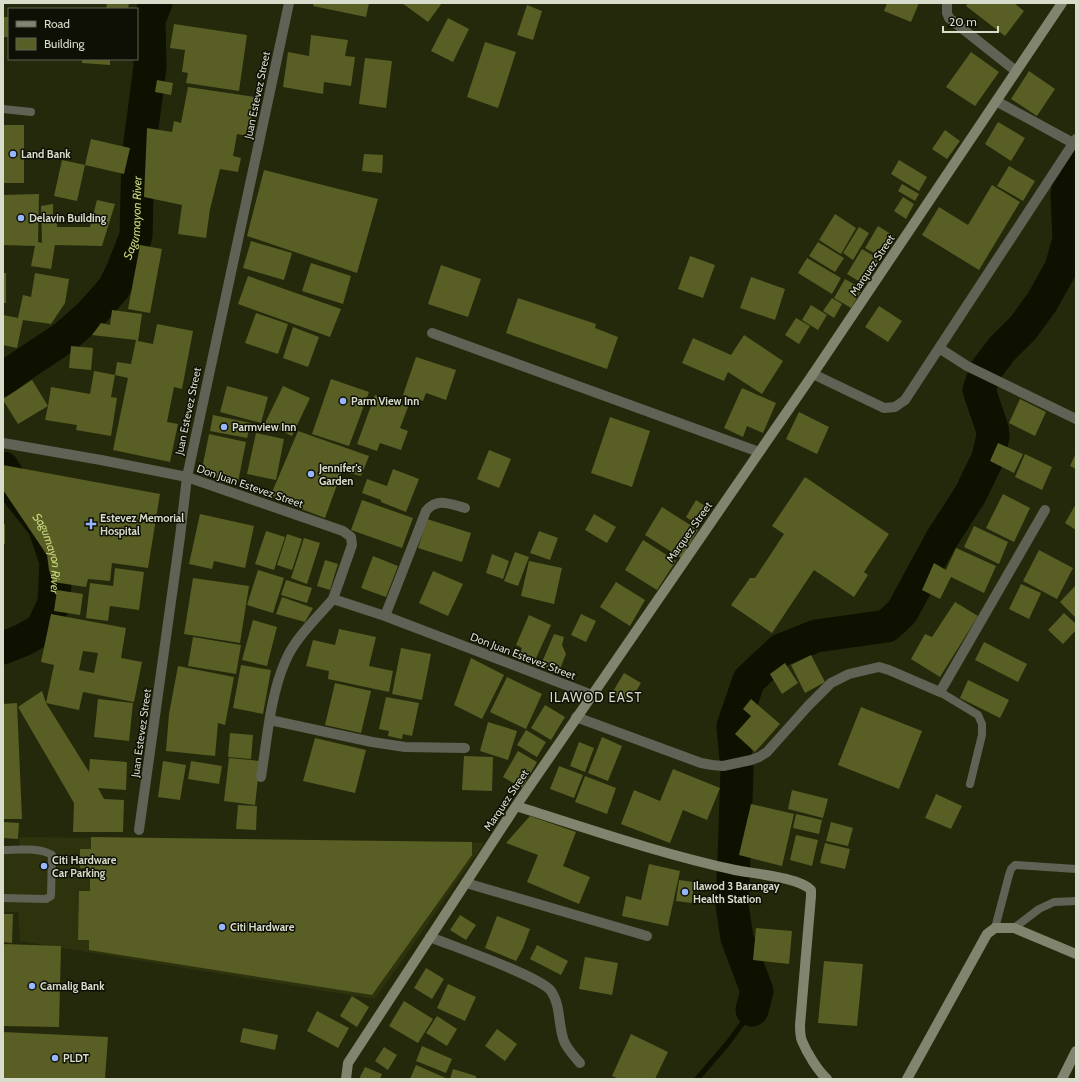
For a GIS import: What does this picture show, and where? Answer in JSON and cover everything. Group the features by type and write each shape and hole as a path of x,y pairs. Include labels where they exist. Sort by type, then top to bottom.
{"street":[{"name":"Juan Estevez Street","path":"139,830 187,477 288,3"},
{"path":"947,3 947,12 950,18 1016,71"},
{"name":"Marquez Street","path":"346,1079 348,1063 516,806 813,374 1062,3"},
{"path":"813,374 884,408 895,407 904,400 939,348 1075,141 996,101"},
{"path":"432,333 759,452"},
{"path":"939,348 966,366 1076,419"},
{"name":"Don Juan Estevez Street","path":"3,444 101,460 187,477 343,531 351,537 352,545 333,599 302,635 285,661 277,685 261,777"},
{"path":"384,616 426,511 436,502 443,502 465,508"},
{"path":"576,718 701,763 723,766 751,760 767,752 808,706 831,683 849,674 879,667 940,692 1045,510"},
{"name":"Don Juan Estevez Street","path":"333,599 384,616 592,695"},
{"path":"270,720 372,742 405,747 465,748"},
{"path":"516,806 646,848 717,866 806,884 810,890 800,1025 802,1040 813,1060 827,1079"},
{"path":"466,882 647,936"},
{"path":"907,1079 987,934 995,928 1014,928 1076,954"},
{"path":"430,937 524,974 551,991 564,1042 580,1063"},
{"path":"1062,1079 1076,1051"}],"lane":[{"path":"3,108 31,112"},
{"path":"940,692 978,714 982,724 982,735 970,784"},
{"path":"3,850 39,851 52,855 51,896 46,899 3,898"},
{"path":"995,928 1009,875 1011,869 1015,865 1076,869"},
{"path":"1014,928 1039,909 1054,902 1076,902"}],"shaded area":[{"name":"Citi Hardware","path":"19,837 484,843 375,999 20,941 18,912 3,912 3,850 20,851"}],"building":[{"path":"107,3 129,3 128,8 106,8"},
{"path":"314,3 369,3 366,17 313,6"},
{"path":"402,3 442,3 428,22"},
{"path":"887,3 919,3 911,22 884,11"},
{"path":"968,3 1014,3 1024,11 1005,36 966,6"},
{"path":"527,5 542,11 533,40 517,35"},
{"path":"3,17 8,17 8,37 3,37"},
{"path":"448,18 469,29 453,62 431,51"},
{"path":"174,24 247,35 239,91 186,83 188,73 182,72 185,50 170,48"},
{"path":"311,35 348,40 345,56 355,57 351,86 324,82 323,94 283,87 288,52 309,56"},
{"path":"485,42 516,52 498,108 467,97"},
{"path":"971,52 999,72 975,106 946,87"},
{"path":"365,58 392,61 386,108 359,104"},
{"path":"82,60 110,60 110,65 82,63"},
{"path":"1029,71 1055,89 1037,116 1011,99"},
{"path":"157,80 173,83 171,95 155,92"},
{"path":"188,87 255,97 248,136 237,134 233,156 241,158 238,172 220,169 210,209 206,238 178,234 182,205 144,197 147,128 172,132 174,121 181,123"},
{"path":"998,122 1025,138 1011,161 985,144"},
{"name":"Land Bank","path":"3,125 24,125 24,183 3,183"},
{"path":"945,130 960,141 947,159 932,149"},
{"path":"91,139 130,148 124,174 85,165"},
{"path":"364,154 383,155 382,173 362,171"},
{"path":"62,160 85,165 77,201 54,196"},
{"path":"899,160 927,177 919,191 891,174"},
{"path":"1009,166 1035,181 1023,201 997,186"},
{"path":"264,170 378,199 357,273 247,236"},
{"path":"902,184 919,194 915,201 898,191"},
{"path":"992,185 1020,202 979,270 922,235 939,207 968,225"},
{"path":"39,194 38,242 42,243 41,206 53,204 53,215 57,214 57,227 90,227 97,200 115,204 102,246 55,245 51,269 31,266 35,246 3,245 3,195"},
{"path":"903,197 914,204 906,219 894,211"},
{"path":"835,214 856,228 841,254 819,240"},
{"path":"878,226 894,236 881,257 865,248"},
{"path":"859,227 869,233 853,260 843,253"},
{"path":"251,241 292,253 284,280 243,268"},
{"path":"818,242 844,258 835,272 809,256"},
{"path":"140,245 162,249 150,313 128,309"},
{"path":"862,249 881,260 865,285 847,274"},
{"path":"690,256 715,265 703,298 678,289"},
{"path":"807,258 841,278 832,294 798,273"},
{"path":"311,263 351,276 343,304 302,291"},
{"path":"441,265 481,279 468,317 428,304"},
{"path":"3,273 6,273 6,303 3,303"},
{"path":"35,273 69,279 65,303 51,324 23,320 17,348 3,345 3,315 18,318 23,295 31,297"},
{"path":"248,276 341,309 330,337 238,304"},
{"path":"751,277 785,289 775,320 740,308"},
{"path":"845,279 862,289 851,308 834,298"},
{"path":"518,298 596,324 595,328 618,337 607,369 506,333"},
{"path":"832,298 842,304 834,318 823,311"},
{"path":"811,305 827,315 818,330 802,320"},
{"path":"879,306 902,321 888,342 865,327"},
{"path":"112,310 142,314 138,341 153,344 157,324 193,331 182,389 174,387 167,422 178,424 170,462 113,450 128,378 115,375 117,362 131,364 136,340 92,335 101,323 110,325"},
{"path":"256,313 288,324 278,354 245,343"},
{"path":"796,318 810,326 799,344 785,335"},
{"path":"293,327 319,337 308,367 283,358"},
{"path":"744,335 783,361 762,394 728,372 724,381 682,363 693,338 731,355"},
{"path":"71,346 93,348 91,370 69,368"},
{"path":"416,357 456,370 446,400 426,393 423,401 403,395"},
{"path":"94,371 115,375 111,397 117,398 111,436 76,430 77,425 45,420 51,387 90,394"},
{"path":"331,379 369,392 349,446 312,434"},
{"path":"32,380 48,406 18,424 3,399"},
{"path":"227,386 268,397 261,423 220,412"},
{"path":"283,386 310,398 292,436 265,423"},
{"path":"742,388 776,403 763,433 747,426 743,437 724,428"},
{"path":"375,395 408,407 400,428 408,431 401,450 380,443 377,451 357,444"},
{"path":"1020,399 1046,412 1035,436 1009,423"},
{"path":"799,412 829,427 817,454 786,439"},
{"path":"213,415 251,423 247,438 210,431"},
{"path":"610,417 650,431 632,487 591,473"},
{"name":"Jennifer's Garden","path":"298,431 369,456 361,476 342,471 325,518 270,497"},
{"path":"256,433 284,439 276,480 247,474"},
{"path":"209,434 246,442 238,482 201,474"},
{"path":"998,443 1023,454 1014,473 990,461"},
{"path":"489,450 511,459 499,488 477,479"},
{"path":"1076,453 1076,469 1070,466"},
{"path":"1025,454 1052,467 1042,490 1015,477"},
{"name":"Estevez Memorial Hospital","path":"3,465 160,494 148,568 112,563 110,581 88,579 86,587 53,582 49,570 47,555 3,490"},
{"path":"393,469 419,479 406,512 362,493 367,479 387,486"},
{"path":"805,477 889,534 864,572 868,575 854,597 814,570 772,633 731,605 750,578 755,578 784,534 772,526"},
{"path":"1003,494 1030,508 1014,542 986,528"},
{"path":"362,500 413,518 402,548 351,530"},
{"path":"696,500 708,508 698,525 686,517"},
{"path":"1076,504 1076,530 1065,523"},
{"path":"662,507 698,530 681,558 645,535"},
{"path":"200,514 254,526 245,568 214,561 212,569 189,564"},
{"path":"594,514 616,527 607,543 585,530"},
{"path":"427,519 471,533 462,562 418,548"},
{"path":"3,524 5,524 5,544 3,544"},
{"path":"974,526 1008,542 999,564 964,547"},
{"path":"266,531 285,537 274,570 255,564"},
{"path":"539,531 558,538 550,560 530,553"},
{"path":"287,534 302,539 292,570 277,565"},
{"path":"304,538 320,543 307,584 291,578"},
{"path":"643,540 676,561 657,590 625,570"},
{"path":"956,548 996,566 984,593 951,577 940,599 922,590 934,563 946,570"},
{"path":"1039,550 1073,568 1057,599 1023,581"},
{"path":"515,552 529,557 518,586 504,581"},
{"path":"492,554 509,561 503,579 486,573"},
{"path":"373,556 398,566 386,597 361,588"},
{"path":"325,560 338,564 330,590 317,586"},
{"path":"529,561 562,568 554,604 521,596"},
{"path":"115,568 144,572 139,610 110,606 108,621 86,618 90,583 113,586"},
{"path":"258,570 284,578 273,613 247,605"},
{"path":"433,571 463,584 448,616 419,603"},
{"path":"193,578 249,586 240,643 184,634"},
{"path":"286,580 312,588 307,603 281,595"},
{"path":"616,582 645,600 630,626 600,607"},
{"path":"1021,584 1041,593 1029,619 1009,609"},
{"path":"1076,585 1076,618 1060,602"},
{"path":"57,590 83,594 80,615 54,611"},
{"path":"282,597 313,608 305,622 276,614"},
{"path":"955,602 978,616 940,677 911,659 925,634 932,637"},
{"path":"1064,613 1076,624 1076,630 1063,644 1048,630"},
{"path":"51,614 126,628 121,658 142,662 134,702 83,692 79,710 46,703 54,665 41,662","holes":["83,651 98,653 94,673 79,670"]},
{"path":"581,614 596,621 586,642 571,635"},
{"path":"529,615 551,625 533,665 517,658 522,648 516,645"},
{"path":"253,620 277,627 267,666 242,660"},
{"path":"339,629 376,637 369,666 393,671 389,692 328,679 329,671 306,666 313,640 335,645"},
{"path":"554,634 564,637 562,645 566,654 558,674 540,667"},
{"path":"193,637 241,645 236,674 188,666"},
{"path":"984,642 1027,664 1018,682 975,660"},
{"path":"401,648 431,654 422,700 392,694"},
{"path":"811,655 825,682 805,693 791,665"},
{"path":"471,658 504,675 482,719 454,705"},
{"path":"785,663 798,683 782,694 770,674"},
{"path":"241,665 271,670 263,714 233,708"},
{"path":"178,666 234,677 225,725 218,723 215,756 166,751 169,714"},
{"path":"624,673 641,683 629,703 612,693"},
{"path":"507,677 542,694 526,729 490,712"},
{"path":"968,680 1009,700 1000,718 960,698"},
{"path":"335,683 371,691 361,733 325,725"},
{"path":"42,691 46,703 89,772 90,759 127,762 126,790 98,788 104,799 124,800 123,832 73,832 74,803 18,707"},
{"path":"386,697 419,703 412,736 403,734 402,739 388,736 389,731 379,729"},
{"path":"98,699 133,703 129,741 94,737"},
{"path":"751,699 780,724 755,752 735,734 751,716 743,709"},
{"path":"17,703 22,819 3,819 3,704"},
{"path":"545,705 565,717 551,740 531,728"},
{"path":"861,707 922,731 899,789 838,765"},
{"path":"488,722 517,731 508,760 480,751"},
{"path":"526,730 546,742 537,757 517,745"},
{"path":"230,733 253,735 251,759 228,757"},
{"path":"602,737 622,746 608,781 588,773"},
{"path":"315,738 366,750 355,793 303,781"},
{"path":"579,742 594,748 585,772 570,766"},
{"path":"518,751 537,762 522,788 503,777"},
{"path":"464,756 493,757 492,791 462,790"},
{"path":"229,758 260,761 255,805 224,801"},
{"path":"163,761 186,765 180,800 158,797"},
{"path":"191,761 222,766 219,784 188,779"},
{"path":"559,766 583,775 574,798 550,789"},
{"path":"673,769 720,788 707,820 683,810 670,843 621,824 634,790 660,801"},
{"path":"585,776 616,788 607,814 575,802"},
{"path":"792,790 828,799 823,818 788,809"},
{"path":"936,794 962,806 951,829 925,818"},
{"path":"751,804 794,814 782,866 739,855"},
{"path":"238,805 257,806 256,830 236,829"},
{"path":"796,814 822,820 819,834 793,828"},
{"path":"530,816 576,832 563,866 590,877 579,904 527,882 538,855 506,843"},
{"path":"3,822 19,823 18,839 3,838"},
{"path":"831,822 853,828 848,846 826,841"},
{"path":"796,835 818,840 812,866 790,860"},
{"name":"Citi Hardware","path":"91,837 472,842 472,855 372,995 89,950 89,940 78,940 79,891 90,891 90,868 80,868 80,849 91,849"},
{"path":"825,843 850,849 845,869 820,863"},
{"path":"649,864 680,871 668,926 622,916 626,896 641,900"},
{"name":"Ilawod 3 Barangay Health Station","path":"679,880 694,882 692,903 676,901"},
{"path":"3,914 13,914 12,943 3,942"},
{"path":"460,915 476,925 466,940 450,930"},
{"path":"497,916 530,929 523,948 516,961 485,948"},
{"path":"756,928 792,931 789,964 753,960"},
{"name":"Camalig Bank","path":"3,944 61,946 59,1027 3,1026"},
{"path":"537,945 568,961 561,975 530,959"},
{"path":"585,957 618,963 612,995 579,989"},
{"path":"824,961 863,964 857,1026 818,1023"},
{"path":"426,968 444,979 432,999 414,988"},
{"path":"448,984 476,997 465,1021 437,1008"},
{"path":"352,996 369,1007 357,1027 340,1016"},
{"path":"404,1001 433,1019 418,1043 389,1026"},
{"path":"317,1011 349,1028 338,1048 307,1031"},
{"path":"437,1016 457,1029 447,1046 426,1033"},
{"path":"243,1028 278,1035 275,1050 240,1042"},
{"path":"497,1029 517,1044 505,1061 485,1046"},
{"name":"PLDT","path":"3,1032 108,1037 105,1079 3,1079"},
{"path":"631,1034 668,1052 655,1079 619,1079 612,1076"},
{"path":"422,1046 452,1059 446,1073 416,1061"},
{"path":"384,1047 397,1055 388,1070 375,1061"},
{"path":"416,1065 448,1079 410,1079"},
{"path":"365,1067 382,1074 380,1079 359,1079"},
{"path":"453,1069 476,1076 476,1079 450,1079"}],"waterway":[{"name":"Sagumayon River","path":"3,380 65,337 91,314 114,288 123,269 136,236 138,158 150,67 149,20 156,3"},
{"path":"752,1010 757,991 737,938 732,905 737,770 733,726 749,680 781,650 816,636 887,626 902,612 941,540 970,495 988,458 993,436 992,428 979,390 986,370 1002,349 1023,328 1042,302 1061,268 1069,239 1067,196 1070,176 1076,166"},
{"name":"Sagumayon River","path":"3,468 17,492 44,526 56,562 54,603 42,629 23,640 3,648"},
{"path":"697,1079 728,1043 752,1010"}],"place":[{"name":"Land Bank","path":"13,154"},
{"name":"Delavin Building","path":"21,218"},
{"name":"Parm View Inn","path":"343,401"},
{"name":"Parmview Inn","path":"224,427"},
{"name":"Jennifer's Garden","path":"311,474"},
{"name":"Estevez Memorial Hospital","path":"91,524"},
{"name":"Citi Hardware Car Parking","path":"44,866"},
{"name":"Ilawod 3 Barangay Health Station","path":"685,892"},
{"name":"Citi Hardware","path":"222,927"},
{"name":"Camalig Bank","path":"32,986"},
{"name":"PLDT","path":"55,1058"}],"district":[{"name":"ILAWOD EAST","path":"596,697"}]}
